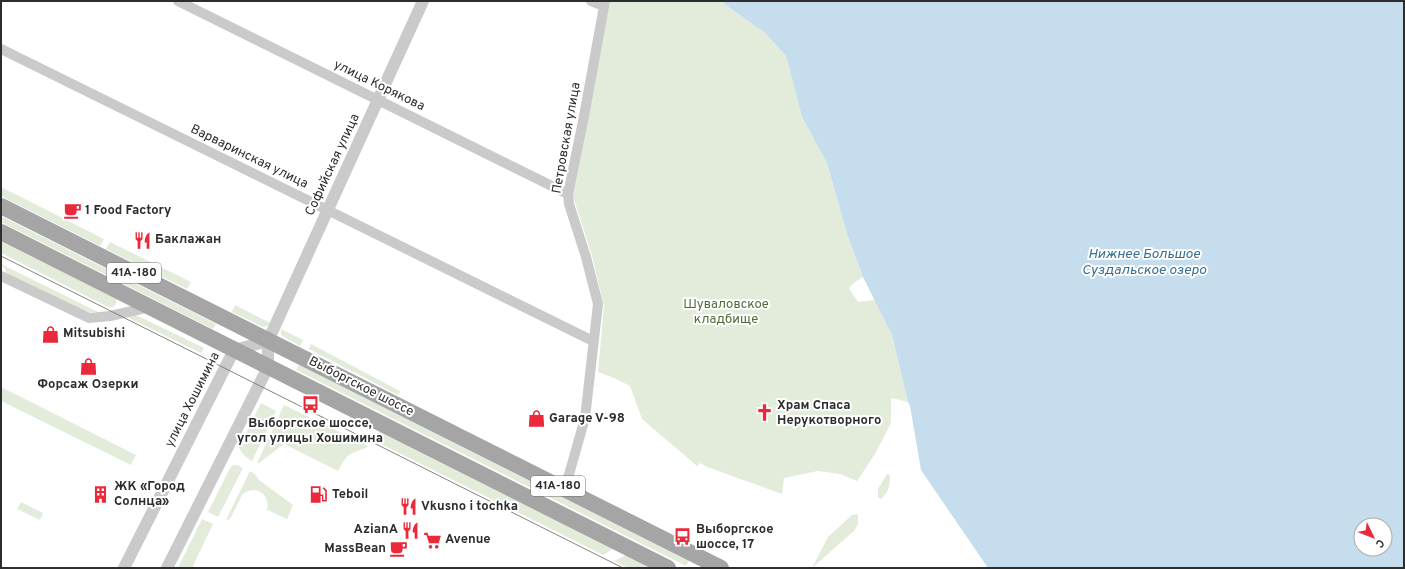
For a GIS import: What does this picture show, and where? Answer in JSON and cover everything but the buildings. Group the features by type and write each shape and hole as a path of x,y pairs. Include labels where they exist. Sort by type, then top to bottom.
{"main road":[{"name":"Выборгское шоссе","path":"1,206 721,568"},
{"name":"Выборгское шоссе","path":"1,232 668,568"}],"street":[{"name":"улица Корякова","path":"178,1 568,194"},
{"name":"Софийская улица","path":"268,341 424,1"},
{"path":"591,1 604,4"},
{"name":"Петровская улица","path":"564,489 585,418 598,304 586,257 569,204 568,194 604,4"},
{"name":"Варваринская улица","path":"1,49 593,341"},
{"path":"1,276 89,318 114,315 150,307"},
{"path":"167,568 268,367 268,341"},
{"name":"улица Хошимина","path":"124,568 234,350 268,341"}],"green space":[{"name":"Шуваловское кладбище","path":"610,1 722,1 765,33 786,56 802,117 827,163 847,234 863,277 849,288 858,302 875,300 892,335 908,402 891,398 891,423 875,454 857,481 840,474 818,471 784,478 782,494 705,466 701,463 697,466 642,419 630,386 598,372 604,306 592,256 572,193"},
{"path":"1,187 104,239 100,246 1,196"},
{"path":"1,216 216,324 213,329 1,222"},
{"path":"1,241 116,299 115,305 110,308 1,253"},
{"path":"110,242 191,282 187,289 106,249"},
{"path":"1,264 98,312 82,310 6,273 5,268 1,266"},
{"path":"235,305 272,324 263,327 232,312"},
{"path":"136,315 204,348 201,353 125,316"},
{"path":"281,329 303,340 300,346 281,335"},
{"path":"311,344 400,391 398,395 309,349"},
{"path":"299,365 689,561 686,566 296,370"},
{"path":"1,387 136,455 131,465 1,401"},
{"path":"261,403 276,411 252,461 243,454 239,447"},
{"path":"284,405 368,446 349,455 338,471 284,444 257,463"},
{"path":"380,431 614,548 603,555 381,444 378,436"},
{"path":"233,465 243,468 218,517 208,512 230,468"},
{"path":"250,471 255,474 259,480 293,505 287,519 267,510 268,504 264,495 256,490 252,490 242,495 230,519 226,520"},
{"path":"887,474 890,475 889,486 886,494 881,499 878,497 878,489"},
{"path":"21,502 43,513 40,520 17,509"},
{"path":"858,514 858,523 855,530 812,568 828,537 852,515"},
{"path":"202,519 213,524 192,568 178,568"},
{"path":"626,555 652,568 628,568 614,561"}],"water":[{"name":"Нижнее Большое Суздальское озеро","path":"722,1 1404,1 1404,568 988,568 921,470 910,406 892,335 863,277 847,234 827,163 802,117 786,56 765,33"}],"tram line":[{"path":"1,256 623,568"}],"place":[{"name":"1 Food Factory","path":"72,211"},
{"name":"Баклажан","path":"142,240"},
{"name":"Mitsubishi","path":"50,334"},
{"name":"Форсаж Озерки","path":"88,366"},
{"name":"Выборгское шоссе, угол улицы Хошимина","path":"310,405"},
{"name":"Храм Спаса Нерукотворного","path":"764,413"},
{"name":"Garage V-98","path":"536,419"},
{"name":"ЖК «Город Солнца»","path":"101,494"},
{"name":"Teboil","path":"319,495"},
{"name":"Vkusno i tochka","path":"408,507"},
{"name":"AzianA","path":"411,530"},
{"name":"Выборгское шоссе, 17","path":"683,537"},
{"name":"Avenue","path":"432,540"},
{"name":"MassBean","path":"399,549"}]}
